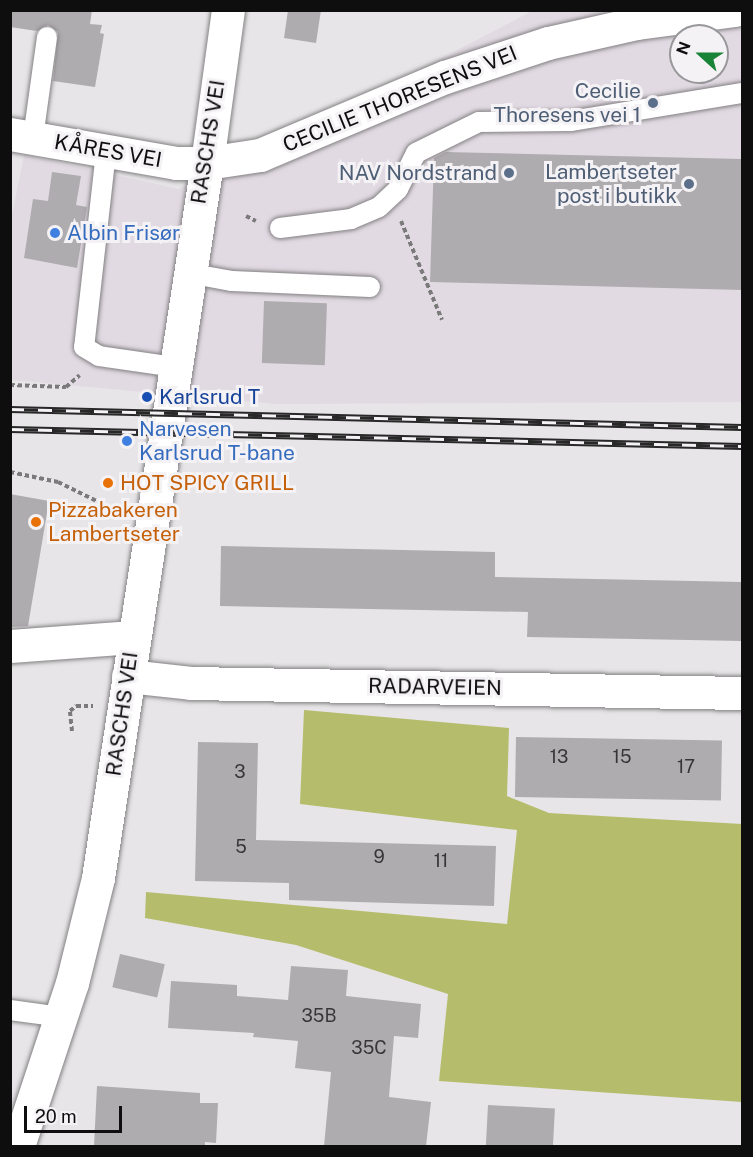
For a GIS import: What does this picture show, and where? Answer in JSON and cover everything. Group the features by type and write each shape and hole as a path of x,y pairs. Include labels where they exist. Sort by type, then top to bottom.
{"street":[{"name":"RASCHS VEI","path":"18,1146 62,1017 88,930 98,878 188,273 207,164 228,10"},
{"name":"CECILIE THORESENS VEI","path":"207,164 260,155 445,77 548,42 637,23 735,10"},
{"name":"KÅRES VEI","path":"22,136 106,152 207,164"},
{"path":"10,646 133,637"},
{"name":"RADARVEIEN","path":"128,676 191,683 742,693"}],"lane":[{"path":"22,136 47,37"},
{"path":"280,228 351,219 379,207 398,189 416,153 479,122 571,121 742,93"},
{"path":"106,152 84,335 87,352 99,356 174,367"},
{"path":"188,273 232,281 370,287"},
{"path":"10,1010 62,1017"}],"path":[{"path":"379,207 403,223 442,320"},
{"path":"10,385 66,387 99,356"},
{"path":"10,472 58,482 127,516"},
{"path":"72,731 70,711 76,706 99,709"}],"shaded area":[{"path":"532,11 742,11 742,402 275,404 11,380 11,220 24,155 179,189 314,119 406,77"}],"green space":[{"path":"304,710 509,728 507,796 549,813 742,824 742,1102 439,1081 448,994 296,945 145,918 146,892 507,924 517,830 300,804"}],"building":[{"path":"10,10 92,10 90,24 102,25 100,33 104,34 95,87 53,81 58,32 48,25 37,31 10,27"},
{"path":"288,10 321,10 316,43 284,38"},
{"path":"446,152 742,159 742,290 430,282 434,158"},
{"name":"Albin Frisør","path":"52,172 81,176 76,205 87,207 77,268 24,258 33,199 48,201"},
{"path":"264,301 327,303 325,365 262,363"},
{"path":"10,494 49,501 28,626 10,627"},
{"path":"221,546 495,552 495,577 742,582 742,641 527,637 528,612 220,606"},
{"path":"516,737 722,741 721,801 515,797"},
{"path":"198,742 258,743 256,840 496,846 494,906 289,900 289,883 195,881"},
{"path":"120,954 165,964 157,997 112,987"},
{"path":"291,966 348,970 346,996 421,1004 418,1038 394,1036 389,1097 431,1102 426,1146 324,1146 331,1072 295,1068 298,1041 253,1037 254,1033 168,1028 171,981 237,985 237,996 288,1000"},
{"path":"97,1086 200,1093 200,1103 218,1103 216,1143 205,1142 205,1146 94,1146"},
{"path":"488,1105 555,1109 553,1146 486,1146"}],"railway":[{"path":"10,409 742,427"},
{"path":"10,429 742,446"}],"place":[{"name":"Cecilie Thoresens vei 1","path":"653,103"},
{"name":"NAV Nordstrand","path":"509,173"},
{"name":"Lambertseter post i butikk","path":"689,184"},
{"name":"Albin Frisør","path":"55,233"},
{"name":"Karlsrud T","path":"147,397"},
{"name":"Narvesen Karlsrud T-bane","path":"127,441"},
{"name":"HOT SPICY GRILL","path":"108,483"},
{"name":"Pizzabakeren Lambertseter","path":"36,522"}]}
